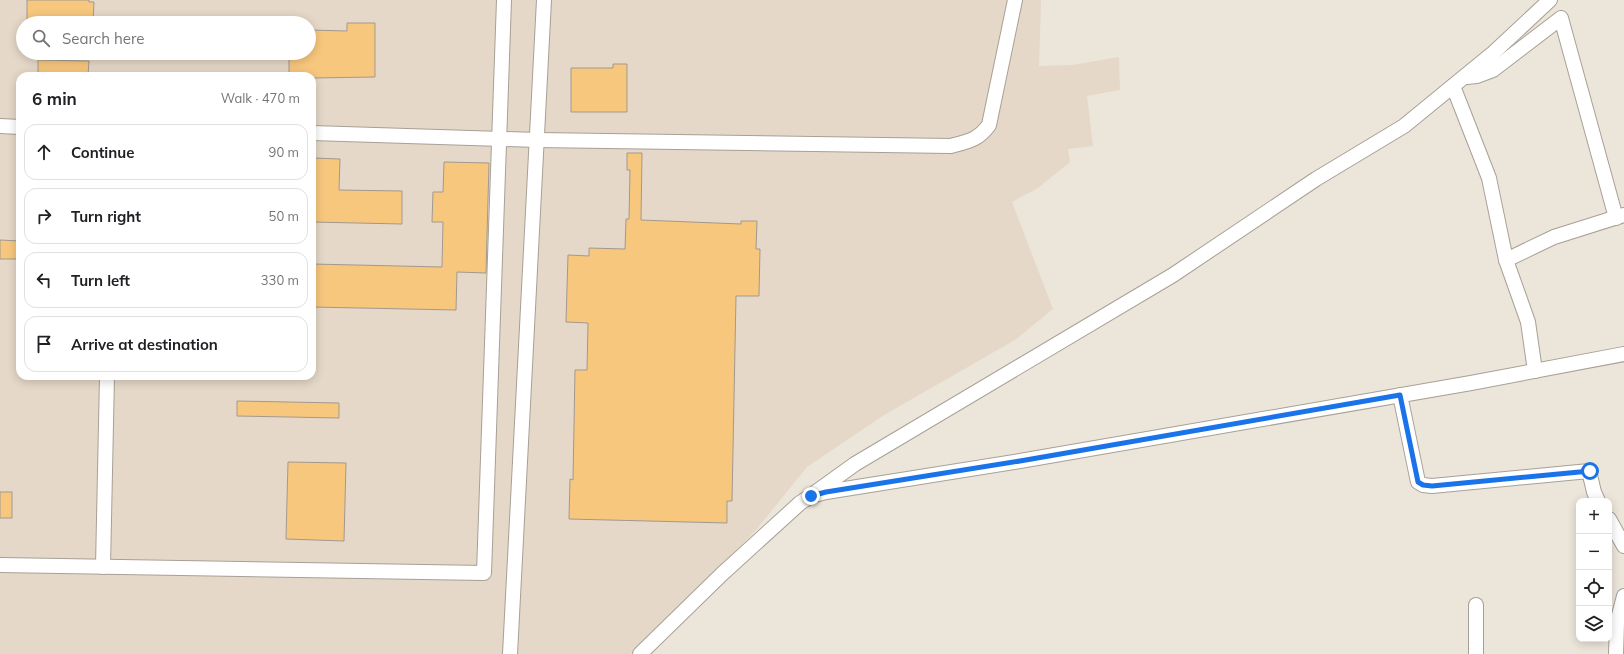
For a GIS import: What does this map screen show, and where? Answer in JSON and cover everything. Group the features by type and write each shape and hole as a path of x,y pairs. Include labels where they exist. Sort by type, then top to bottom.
{"street":[{"path":"0,565 484,573 504,0"},
{"path":"510,654 544,0"},
{"path":"316,133 537,140 952,146 972,140 982,134 989,125 1015,0"},
{"path":"640,654 722,574 800,503 855,464 1173,275 1316,178 1404,126 1492,54 1550,0"},
{"path":"1464,77 1477,76 1493,70 1561,18 1620,216 1554,237 1506,260"},
{"path":"1453,86 1489,178 1506,260 1528,322 1535,371"},
{"path":"0,126 16,127"},
{"path":"811,496 833,490 1020,461 1400,395 1624,354"},
{"path":"103,567 107,380"},
{"path":"1400,395 1418,482 1423,485 1432,486 1590,471 1597,498"},
{"path":"1612,524 1624,546"},
{"path":"1616,654 1617,623 1624,596"},
{"path":"1476,605 1476,654"}],"shaded area":[{"path":"0,0 1041,0 1039,66 1072,65 1119,57 1120,90 1087,96 1093,146 1068,149 1070,162 1038,188 1012,202 1053,309 1015,340 884,415 807,467 756,530 681,607 630,654 0,654"}],"building":[{"path":"27,0 89,0 89,2 94,2 93,16 27,16"},
{"path":"347,23 375,23 375,77 316,78 316,72 289,72 289,60 316,60 316,30 347,31"},
{"path":"38,60 89,61 88,72 38,72"},
{"path":"613,64 627,64 627,112 571,112 571,68 613,68"},
{"path":"627,153 642,153 641,220 741,224 741,221 757,221 756,249 760,249 759,296 736,296 732,501 727,501 727,523 569,519 570,479 573,480 575,370 587,370 588,323 566,322 568,255 589,256 589,248 625,249 626,219 629,219 630,170 627,170"},
{"path":"316,158 340,159 339,190 402,191 402,224 316,222"},
{"path":"444,162 489,163 486,273 457,272 456,310 316,307 316,264 442,267 443,222 432,222 433,192 443,192"},
{"path":"0,240 16,241 16,259 0,259"},
{"path":"237,401 339,403 339,418 237,416"},
{"path":"288,462 346,463 344,541 286,539"},
{"path":"0,492 12,492 12,518 0,518"}],"route":[{"path":"811,496 826,492 1020,461 1400,395 1418,482 1423,485 1432,486 1590,471"}]}
